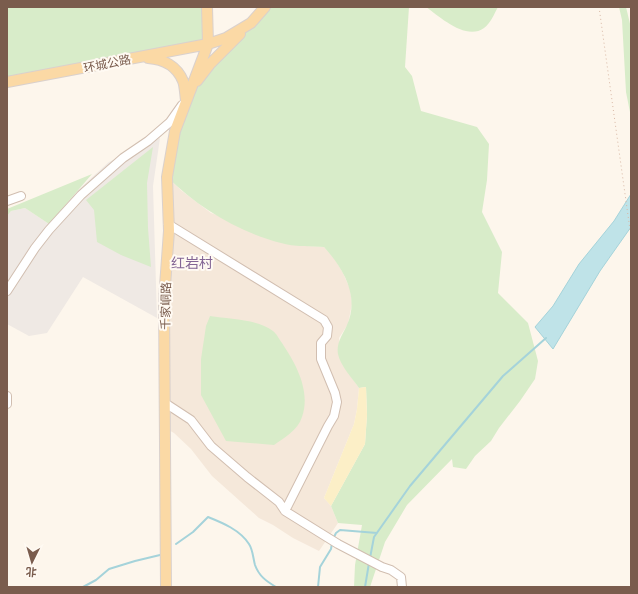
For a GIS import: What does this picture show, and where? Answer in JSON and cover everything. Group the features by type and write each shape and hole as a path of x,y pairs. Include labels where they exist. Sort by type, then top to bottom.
{"main road":[{"name":"千家峒路","path":"166,587 164,300 168,224 167,178 175,131 208,44 207,7"},
{"path":"186,100 210,64 265,7"},
{"name":"环城公路","path":"7,82 208,44 226,38 251,23"},
{"path":"138,57 156,58 167,62 175,69 183,81 186,100"}],"street":[{"path":"7,291 34,248 81,195 123,158 170,122 186,100"},
{"path":"7,201 20,196"},
{"path":"168,224 324,320 328,327 327,336 321,343 321,359 335,393 337,402 334,416 285,511"},
{"path":"7,396 7,404"},
{"path":"165,403 191,420 211,446 279,502 285,511 366,559 391,570 401,577 402,587"}],"path":[{"path":"599,7 631,237"}],"shaded area":[{"path":"160,138 153,186 157,318 83,277 47,333 29,336 7,324 7,216 11,211 25,208 49,224 76,192 109,162"},
{"path":"167,177 182,191 211,213 307,246 324,247 334,258 350,289 352,304 348,324 339,338 343,365 359,388 357,409 354,424 324,498 331,506 338,523 319,551 259,518 212,476 191,449 174,433 165,428"}],"green space":[{"path":"7,7 207,7 208,44 7,82"},
{"path":"265,7 409,7 405,67 412,76 421,111 477,127 489,144 487,180 482,212 502,252 498,293 528,323 538,361 535,379 491,441 475,456 466,469 453,467 452,459 407,505 385,542 370,587 354,587 355,565 362,525 338,523 331,506 365,444 367,415 366,387 359,388 344,367 338,354 339,342 351,314 352,304 348,283 331,255 324,247 286,244 265,238 234,225 220,218 192,199 167,177 186,100 207,69"},
{"path":"426,7 498,7 484,28 469,32 454,26"},
{"path":"619,7 626,7 631,28 631,117 626,92 622,20"},
{"path":"153,147 147,183 151,267 121,255 97,242 94,210 86,200"},
{"path":"92,174 49,224 25,208 11,211 7,216 7,209"},
{"path":"210,316 243,320 259,324 273,331 297,369 301,378 305,397 302,417 294,430 274,445 226,441 201,395 201,359 206,326"}],"sand":[{"path":"366,387 367,415 365,444 331,506 324,498 354,424 359,388"}],"water":[{"path":"631,194 631,227 600,271 553,349 535,327 553,306 579,264 614,221"}],"waterway":[{"path":"370,558 374,537 410,486 503,376 546,338"},
{"path":"176,544 193,532 208,517 231,528 245,539 249,544 255,565 259,572 266,580 276,587"},
{"path":"333,539 336,533 340,530 377,533"},
{"path":"318,587 320,567 331,549 332,543"},
{"path":"83,587 96,580 109,569 160,555"},
{"path":"365,587 369,563"}],"district":[{"name":"红岩村","path":"192,262"}]}
